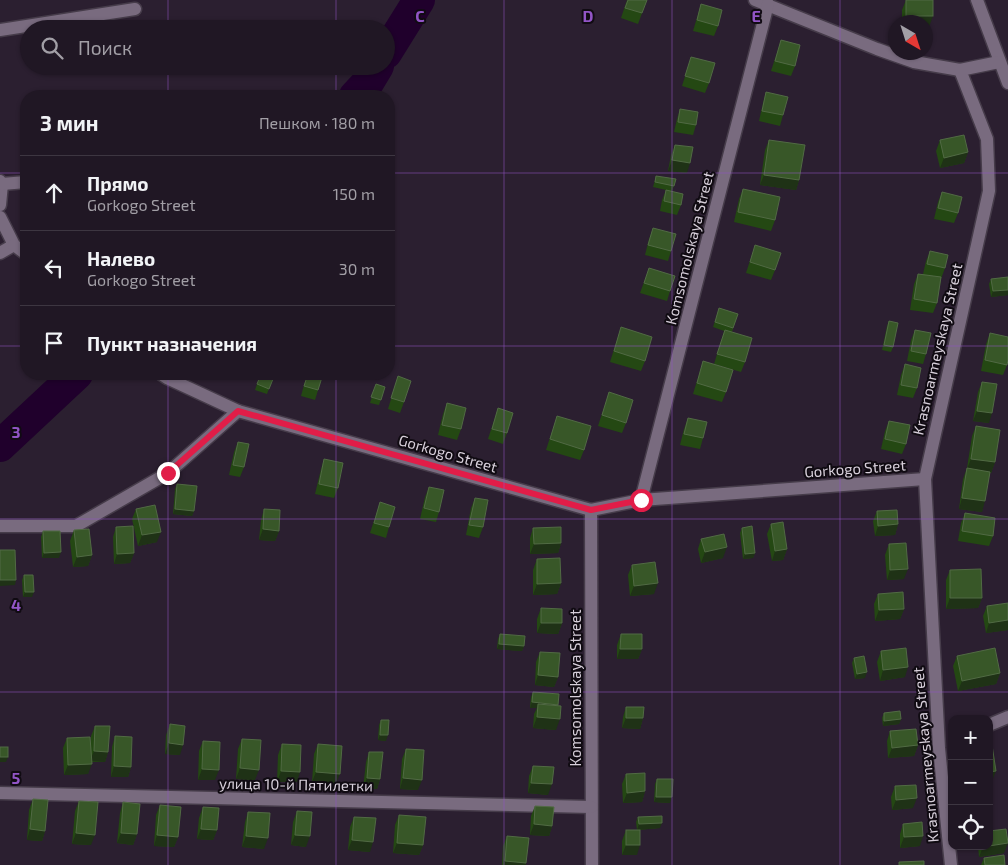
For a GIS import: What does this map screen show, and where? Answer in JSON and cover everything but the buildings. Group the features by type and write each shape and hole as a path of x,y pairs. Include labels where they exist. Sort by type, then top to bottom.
{"street":[{"path":"755,0 914,62 960,70 999,62"},
{"path":"977,0 1008,83"},
{"name":"Komsomolskaya Street","path":"641,500 768,4"},
{"path":"64,20 135,9"},
{"path":"0,30 20,27"},
{"name":"Krasnoarmeyskaya Street","path":"951,865 939,748 924,479 989,191 986,139 960,70"},
{"path":"0,205 1,182 20,182"},
{"path":"0,217 14,245 20,250"},
{"path":"0,253 14,245"},
{"name":"Gorkogo Street","path":"172,380 238,411 591,510 641,500 924,479"},
{"path":"0,526 76,526 168,473 238,411"},
{"name":"Komsomolskaya Street","path":"591,510 592,865"},
{"path":"993,723 1008,717"},
{"path":"939,748 948,744"},
{"name":"улица 10-й Пятилетки","path":"0,793 592,807"}],"waterway":[{"path":"395,39 419,0"},
{"path":"361,90 373,75"},
{"path":"0,446 71,380"}],"route":[{"path":"168,473 238,411 591,510 641,500"}]}
